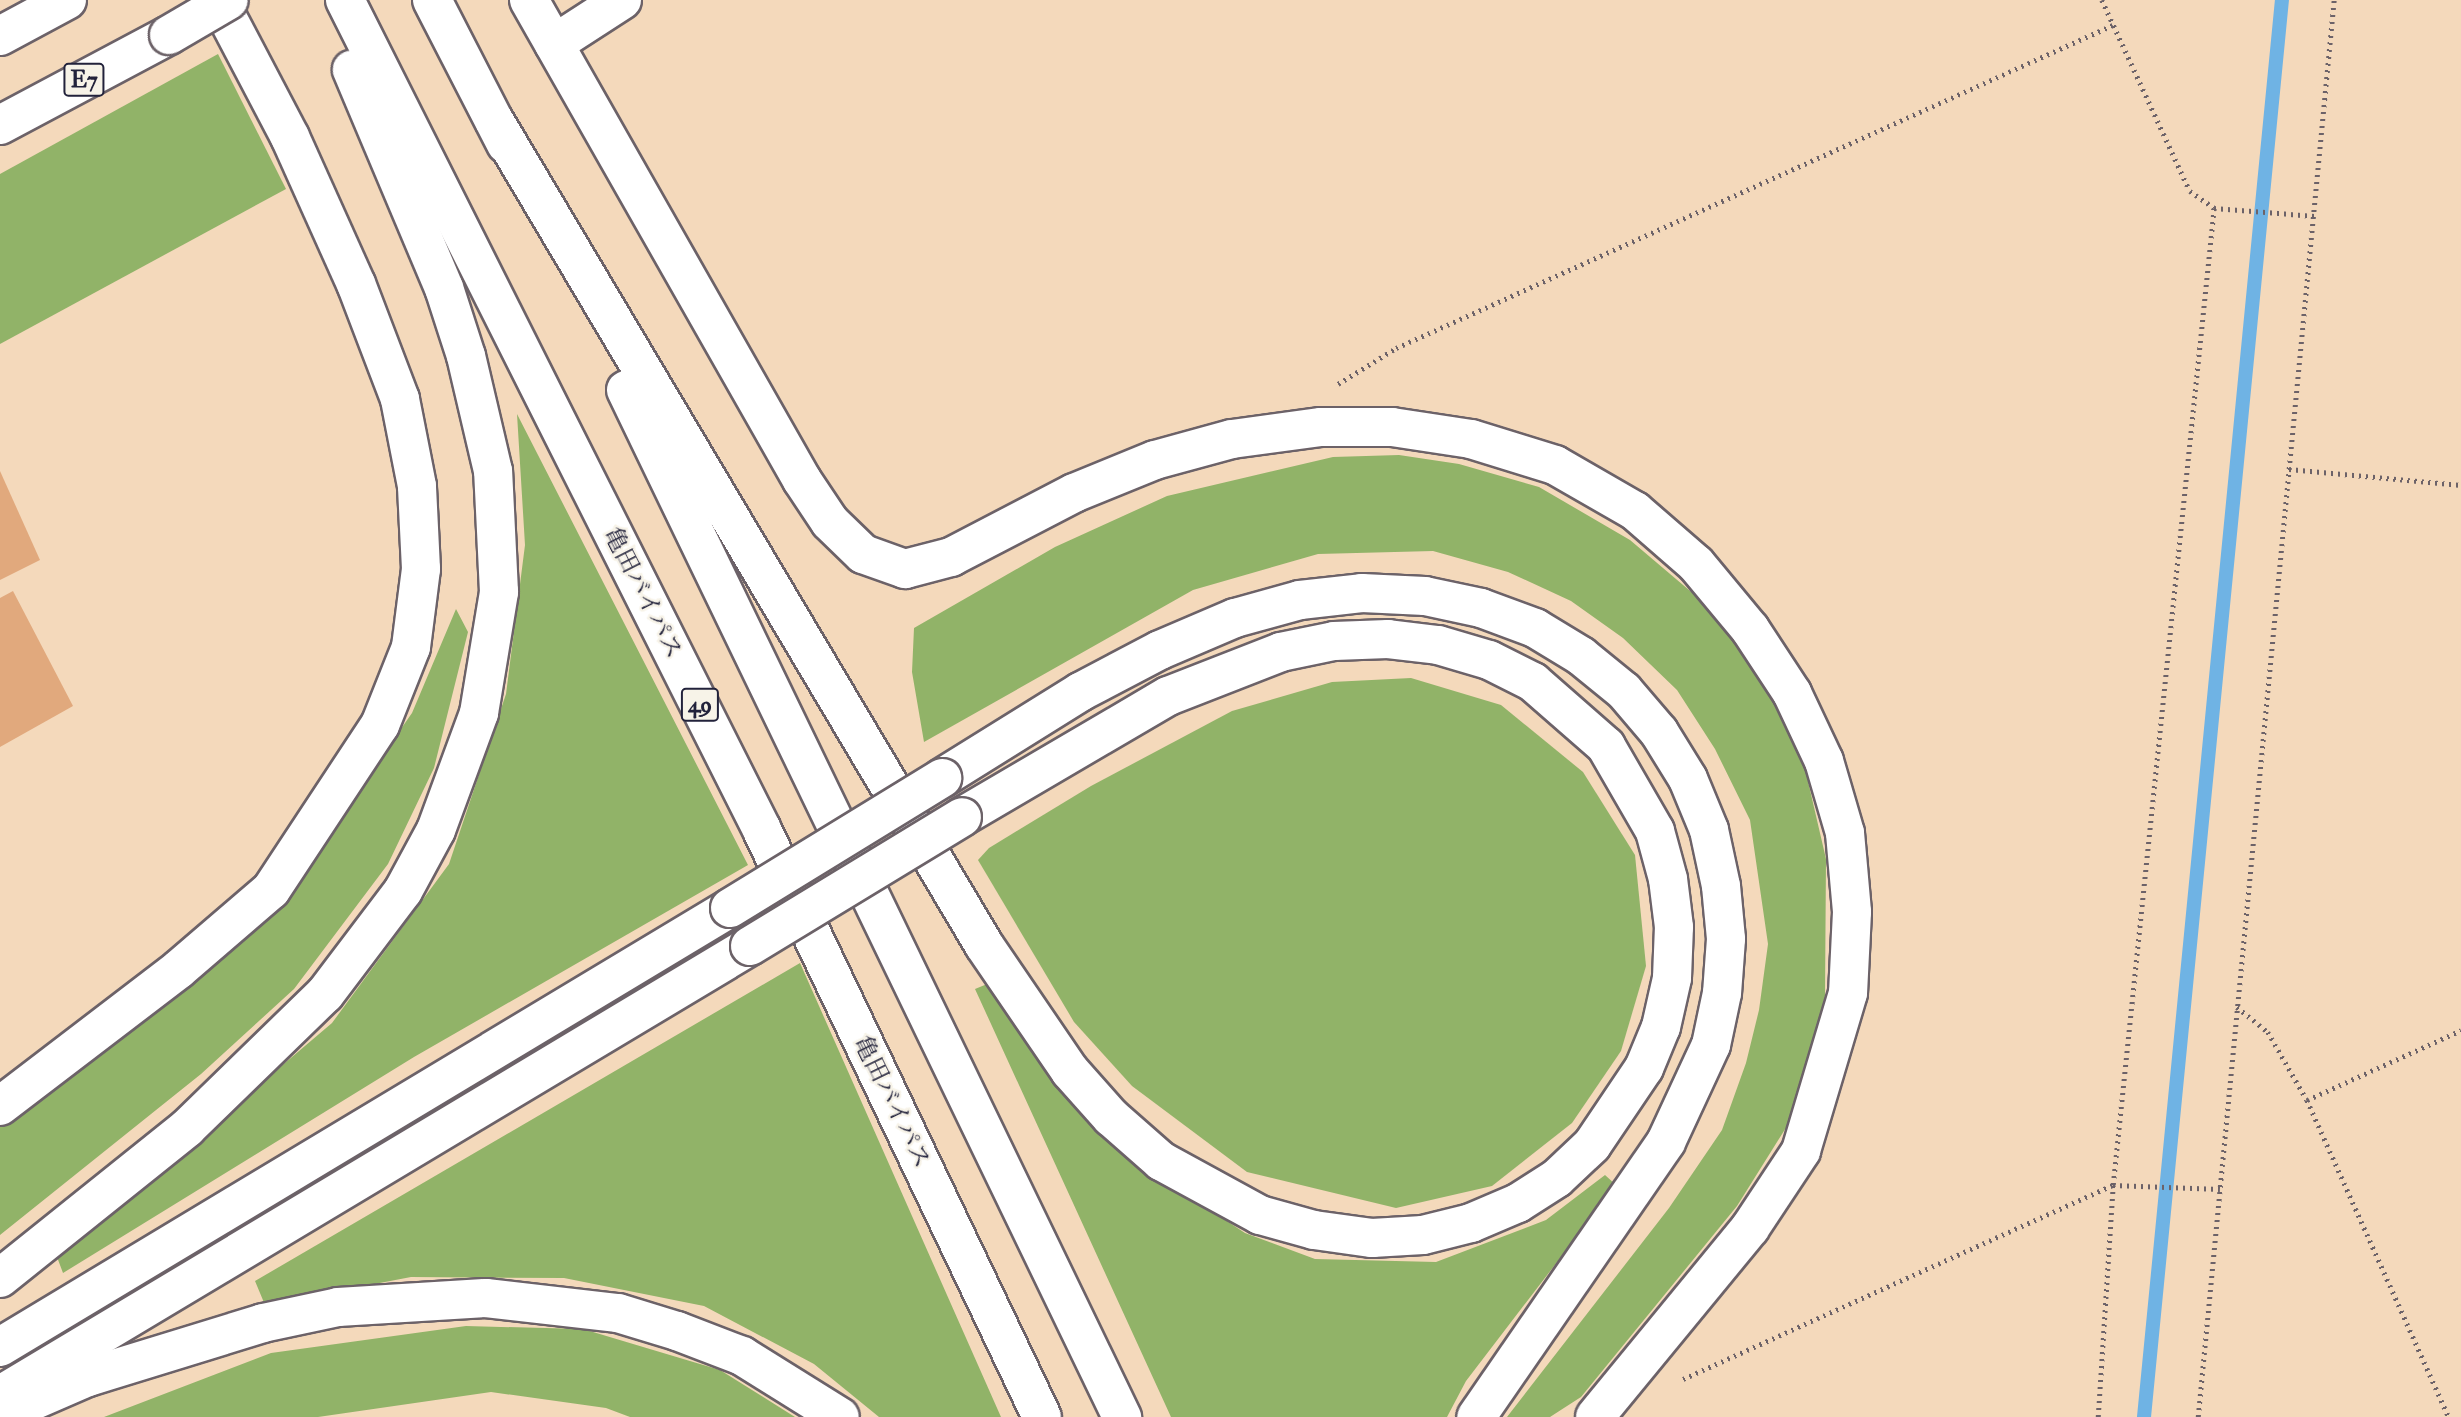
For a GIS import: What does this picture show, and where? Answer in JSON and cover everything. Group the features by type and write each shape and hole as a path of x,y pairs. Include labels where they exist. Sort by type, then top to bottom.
{"main road":[{"path":"0,36 67,0"},
{"path":"0,1106 179,968 271,890 380,725 411,648 421,569 416,486 400,399 356,284 290,136 218,0"},
{"name":"E7","path":"0,125 229,0"},
{"path":"0,1278 187,1128 325,994 403,891 436,831 479,713 492,654 499,592 493,471 482,419 467,356 417,215 319,0"},
{"name":"亀田バイパス","path":"345,0 762,830 1042,1417"},
{"path":"432,0 495,121 1122,1417"},
{"path":"529,0 802,480 830,522 863,554 905,569 951,557 1074,493 1155,460 1232,439 1321,427 1392,427 1471,439 1555,465 1635,511 1696,564 1750,629 1792,693 1824,761 1845,833 1852,912 1848,993 1801,1151 1750,1228 1595,1417"},
{"path":"554,44 622,0"},
{"path":"0,1395 750,946 962,817 1168,696 1281,652 1334,641 1388,639 1438,645 1489,660 1533,682 1606,746 1655,831 1668,878 1674,926 1672,978 1661,1027 1644,1068 1592,1145 1557,1178 1528,1197 1471,1223 1423,1235 1371,1238 1314,1230 1260,1215 1161,1161 1111,1117 1070,1070 984,944 495,121"},
{"path":"0,1347 730,908 1080,692 1160,650 1235,618 1300,600 1362,593 1425,596 1481,608 1535,628 1581,656 1633,701 1688,779 1709,831 1726,939 1714,1032 1691,1094 1667,1142 1476,1417"},
{"path":"0,1415 88,1377 262,1323 338,1307 486,1298 618,1313 677,1331 742,1356 840,1417"}],"path":[{"path":"2102,0 2190,191 2214,208 2315,216"},
{"path":"2197,1417 2334,0"},
{"path":"1321,427 1338,382 1396,348 2113,26"},
{"path":"2098,1417 2113,1185 2214,208"},
{"path":"2289,469 2461,485"},
{"path":"2236,1006 2268,1032 2307,1100 2449,1417"},
{"path":"2307,1100 2461,1030"},
{"path":"1674,1383 2113,1185 2221,1189"}],"green space":[{"path":"218,54 286,189 0,344 0,174"},
{"path":"517,414 748,865 414,1057 63,1273 57,1257 332,1023 449,864 506,694 525,545"},
{"path":"1399,455 1459,464 1539,487 1630,540 1709,607 1772,694 1804,764 1826,859 1825,996 1792,1118 1737,1206 1581,1397 1550,1417 1507,1417 1669,1208 1722,1130 1746,1063 1759,1010 1768,944 1750,820 1715,749 1677,690 1623,638 1571,601 1508,572 1433,551 1318,554 1193,590 924,742 912,672 914,628 1055,547 1167,496 1333,457"},
{"path":"456,609 468,632 434,768 388,864 294,989 201,1074 0,1235 0,1126 274,911 412,713"},
{"path":"1411,678 1501,705 1583,772 1635,855 1646,966 1621,1051 1572,1123 1492,1186 1396,1208 1247,1172 1132,1086 1074,1022 978,860 989,848 1091,786 1232,711 1332,682"},
{"path":"800,963 1001,1417 879,1417 814,1364 704,1306 564,1278 411,1277 265,1305 255,1281"},
{"path":"992,982 1134,1160 1245,1233 1315,1259 1436,1262 1546,1220 1605,1175 1616,1185 1466,1381 1447,1417 1171,1417 975,989"},
{"path":"466,1326 583,1329 720,1370 795,1417 630,1417 606,1408 491,1392 318,1417 104,1417 271,1353"}],"building":[{"path":"0,471 40,560 0,580"},
{"path":"13,591 73,706 0,747 0,598"}],"waterway":[{"path":"2144,1417 2282,0"}]}
